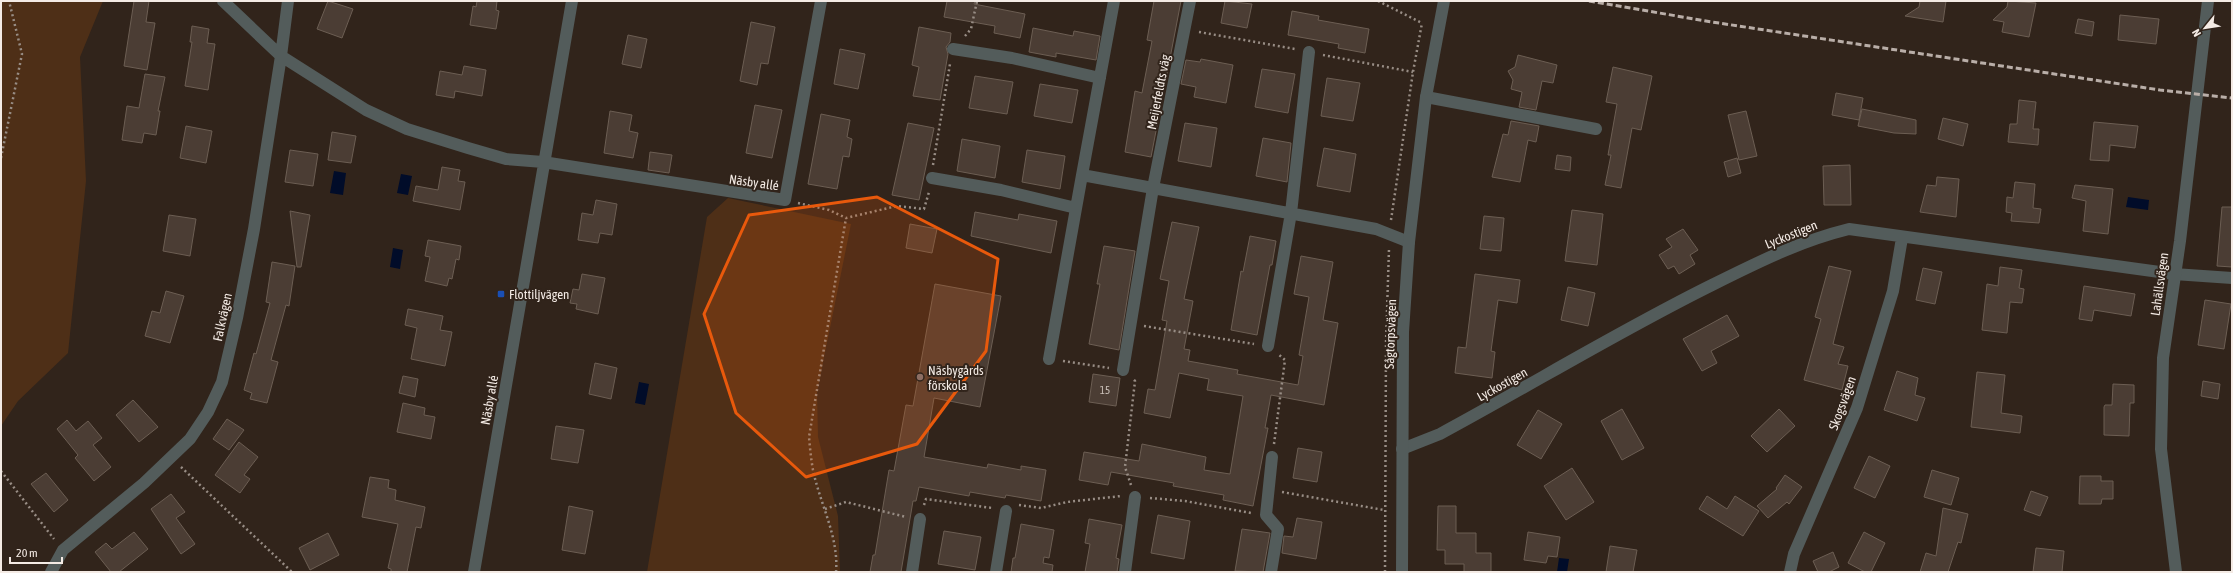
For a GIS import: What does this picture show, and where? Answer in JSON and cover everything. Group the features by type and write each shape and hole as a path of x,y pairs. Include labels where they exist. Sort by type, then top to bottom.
{"street":[{"path":"224,1 281,56 366,110 407,129 506,159 543,162"},
{"name":"Falkvägen","path":"51,572 63,550 171,458 190,439 208,412 222,382 237,318 254,229 288,1"},
{"name":"Näsby allé","path":"474,572 543,162 572,1"},
{"name":"Näsby allé","path":"543,162 785,200 821,1"},
{"path":"1049,359 1114,1"},
{"name":"Meijerfeldts väg","path":"1123,370 1153,188 1190,1"},
{"name":"Sågtorpsvägen","path":"1402,572 1403,332 1409,242 1426,98 1444,1"},
{"name":"Lahällsvägen","path":"2176,572 2161,449 2163,358 2180,241 2208,1"},
{"path":"953,48 1012,58 1100,78"},
{"path":"1268,346 1291,213 1309,52"},
{"path":"1426,98 1596,129"},
{"path":"1082,175 1376,229 1409,242"},
{"path":"932,178 1001,190 1076,208"},
{"name":"Lyckostigen","path":"1402,448 1440,434 1668,307 1774,255 1823,236 1849,229 1902,238 2174,274 2232,278"},
{"name":"Skogsvägen","path":"1790,572 1794,554 1857,408 1893,291 1902,238"},
{"path":"1271,572 1278,529 1266,514 1270,490 1272,458"},
{"path":"1125,572 1135,497"},
{"path":"996,572 1006,510"},
{"path":"912,572 920,519"}],"path":[{"path":"1,158 22,54 9,1"},
{"path":"785,200 829,210 846,218 897,206 924,209 932,178 934,151 953,48 971,29 977,1"},
{"path":"1378,1 1439,32"},
{"path":"1185,30 1276,46"},
{"path":"1346,60 1413,72"},
{"path":"836,572 837,560 825,509 813,470 809,437 846,218"},
{"path":"1130,323 1268,346 1286,360 1272,458"},
{"path":"1049,359 1123,370 1136,381 1125,466 1135,497"},
{"path":"171,458 292,572"},
{"path":"1,471 63,550"},
{"path":"1270,490 1384,510"},
{"path":"825,509 846,502 893,515 920,519 926,499 1006,510 1018,505 1040,508 1066,502 1109,496 1185,501 1266,514"}],"highlighted area":[{"path":"877,197 998,259 986,351 917,444 806,477 736,413 704,314 749,215"}],"shaded area":[{"path":"1,1 103,1 80,57 86,181 68,353 18,401 1,426"},
{"path":"728,198 851,224 817,392 818,437 838,516 840,572 647,572 707,217"}],"water":[{"path":"334,171 346,173 343,195 330,193"},
{"path":"401,174 412,176 408,195 397,193"},
{"path":"2128,197 2149,200 2148,210 2126,207"},
{"path":"393,248 403,250 400,269 390,267"},
{"path":"639,382 649,384 645,405 635,403"},
{"path":"1559,558 1569,559 1567,572 1557,572"}],"building":[{"path":"134,1 149,1 146,22 155,23 147,70 124,66"},
{"path":"328,1 353,9 342,38 317,29"},
{"path":"477,1 497,1 496,10 499,11 496,29 470,25 473,6 476,7"},
{"path":"947,1 975,1 974,4 1025,14 1020,38 994,33 995,26 944,17"},
{"path":"1154,1 1181,1 1151,157 1125,152 1135,91 1142,93 1152,41 1147,40"},
{"path":"1225,1 1252,4 1247,28 1221,23"},
{"path":"1920,1 1946,1 1943,22 1905,16 1919,7"},
{"path":"2008,1 2036,3 2029,37 2002,32 2004,22 1993,20 2007,7"},
{"path":"1292,11 1319,16 1318,20 1369,29 1365,53 1338,48 1339,44 1288,35"},
{"path":"2120,15 2159,19 2156,44 2118,40"},
{"path":"2078,19 2094,22 2092,36 2075,33"},
{"path":"751,22 775,27 768,64 761,63 757,85 740,81"},
{"path":"192,26 209,29 207,43 215,44 208,90 185,86 192,42 190,42"},
{"path":"919,27 951,33 950,42 946,47 948,54 940,100 913,96 919,67 912,65"},
{"path":"1033,28 1073,36 1074,31 1100,36 1096,60 1056,53 1056,57 1029,52"},
{"path":"628,35 647,39 641,68 622,64"},
{"path":"840,49 865,54 858,89 834,84"},
{"path":"1518,55 1557,65 1553,83 1542,81 1536,110 1519,107 1522,92 1511,89 1513,80 1508,71 1515,67"},
{"path":"1201,59 1233,65 1226,103 1194,97 1196,87 1181,84 1186,60 1200,62"},
{"path":"464,66 486,70 482,96 455,91 454,98 436,95 440,71 462,75"},
{"path":"1613,67 1652,76 1641,130 1632,128 1621,188 1605,185 1611,155 1608,155 1617,104 1606,102"},
{"path":"1262,69 1295,74 1288,113 1255,107"},
{"path":"145,74 165,77 158,111 160,111 156,135 144,133 142,143 122,140 127,106 139,108"},
{"path":"975,76 1013,82 1007,114 969,108"},
{"path":"1327,78 1360,83 1353,121 1321,116"},
{"path":"1040,84 1078,90 1072,123 1034,116"},
{"path":"1836,93 1863,98 1859,120 1832,115"},
{"path":"2019,100 2036,102 2033,129 2039,129 2038,145 2008,142 2010,124 2017,124"},
{"path":"755,105 782,110 772,158 746,153"},
{"path":"1862,109 1916,120 1916,134 1894,133 1858,126"},
{"path":"610,111 632,115 629,131 638,133 633,158 604,153"},
{"path":"1746,111 1757,156 1739,160 1728,115"},
{"path":"821,114 850,120 847,137 852,139 849,157 843,156 837,189 808,184"},
{"path":"1943,118 1968,124 1963,146 1938,139"},
{"path":"1511,121 1539,126 1536,142 1528,140 1520,182 1492,177 1503,134 1508,135"},
{"path":"2094,122 2138,126 2135,148 2110,145 2109,161 2090,160"},
{"path":"908,123 934,128 919,200 892,195"},
{"path":"1185,123 1217,128 1211,167 1178,161"},
{"path":"186,126 212,131 206,163 180,158"},
{"path":"332,132 356,136 351,163 328,160"},
{"path":"1263,138 1291,143 1287,182 1256,176"},
{"path":"962,139 1000,146 995,178 957,171"},
{"path":"1324,148 1356,154 1350,192 1317,186"},
{"path":"290,150 318,154 313,186 285,182"},
{"path":"1027,150 1065,156 1060,189 1022,182"},
{"path":"650,152 672,155 669,173 648,170"},
{"path":"1557,155 1571,157 1570,171 1555,169"},
{"path":"1737,158 1741,173 1728,177 1724,162"},
{"path":"1850,165 1851,205 1824,205 1823,166"},
{"path":"442,167 460,170 458,181 465,182 460,210 413,201 416,186 438,190"},
{"path":"1937,177 1959,179 1956,217 1920,212 1927,185 1936,186"},
{"path":"2015,182 2035,184 2033,208 2041,209 2039,223 2011,221 2012,213 2006,212 2007,197 2013,198"},
{"path":"2075,185 2113,189 2108,234 2083,231 2086,201 2072,198"},
{"path":"596,200 617,204 612,235 600,233 598,243 578,240 582,213 593,215"},
{"path":"2222,207 2232,207 2232,267 2217,266"},
{"path":"1572,210 1603,214 1597,265 1565,261"},
{"path":"290,211 310,215 301,267 297,267"},
{"path":"975,212 1018,220 1019,214 1057,221 1051,253 971,236"},
{"path":"169,215 196,219 190,256 163,251"},
{"path":"1484,216 1504,218 1501,251 1480,249"},
{"path":"1172,222 1199,227 1184,299 1193,301 1184,349 1190,350 1188,361 1238,370 1237,374 1298,385 1303,356 1299,355 1309,297 1294,294 1301,256 1333,262 1323,320 1338,323 1324,405 1271,395 1265,428 1268,428 1253,506 1223,500 1224,495 1173,486 1174,483 1111,472 1108,485 1079,480 1084,452 1139,461 1142,444 1206,457 1204,470 1230,474 1243,396 1207,390 1209,379 1179,373 1170,418 1144,413 1148,389 1155,390 1167,321 1162,320 1169,281 1160,279"},
{"path":"910,224 937,229 932,253 906,248"},
{"path":"1683,229 1698,250 1690,255 1695,264 1679,274 1674,266 1668,269 1659,255 1672,247 1666,239"},
{"path":"1250,236 1276,241 1257,335 1231,330 1241,271 1243,272"},
{"path":"428,240 461,246 459,260 456,259 452,279 449,278 447,286 425,281 430,257 425,256"},
{"path":"1104,246 1135,251 1119,350 1089,344 1100,284 1097,284"},
{"path":"272,262 295,266 289,306 286,305 271,360 278,362 267,403 250,399 252,393 244,390 270,303 266,302"},
{"path":"1829,266 1851,271 1833,344 1844,347 1838,364 1848,366 1842,390 1804,380 1821,319 1815,317"},
{"path":"2000,267 2022,270 2019,288 2024,289 2022,303 2010,302 2007,333 1982,330 1987,284 1998,286"},
{"path":"1923,268 1942,272 1935,304 1916,300"},
{"path":"582,274 605,278 598,314 576,309 577,304 570,303 573,289 579,290"},
{"path":"1475,274 1520,280 1517,303 1498,300 1491,351 1495,352 1492,378 1455,373 1458,347 1466,348"},
{"path":"935,284 1001,296 980,407 934,398 924,457 987,468 988,464 1021,470 1021,466 1046,470 1041,501 1006,495 1005,498 970,492 969,496 919,487 916,501 913,501 901,572 870,572 873,555 875,555 889,470 894,471 906,405 913,406"},
{"path":"2084,286 2135,294 2131,316 2094,310 2092,321 2079,319"},
{"path":"1568,287 1595,293 1588,326 1561,320"},
{"path":"166,291 184,296 170,343 145,336 152,311 160,313"},
{"path":"2205,300 2231,304 2224,349 2198,345"},
{"path":"408,309 443,316 440,330 452,332 445,366 411,359 417,328 405,325"},
{"path":"1727,315 1739,336 1711,351 1717,363 1702,371 1683,339"},
{"path":"595,363 617,368 611,399 589,394"},
{"path":"1897,371 1918,378 1915,395 1925,398 1917,421 1884,410"},
{"path":"1977,372 2005,375 2001,413 2022,416 2020,433 1971,427"},
{"path":"1093,374 1120,378 1116,406 1089,402"},
{"path":"403,376 418,379 415,397 399,393"},
{"path":"2203,381 2220,384 2218,399 2201,396"},
{"path":"2113,384 2134,385 2134,403 2130,403 2129,436 2104,435 2104,407 2105,405 2112,405"},
{"path":"133,400 158,427 139,442 116,415"},
{"path":"403,403 425,408 424,415 435,417 431,439 397,432"},
{"path":"1622,409 1644,448 1622,460 1601,421"},
{"path":"1779,409 1795,426 1767,452 1751,436"},
{"path":"1538,410 1562,424 1541,459 1517,445"},
{"path":"227,419 244,430 229,450 213,439"},
{"path":"67,420 76,431 88,421 102,438 93,445 111,467 94,481 75,458 78,455 57,429"},
{"path":"556,426 584,430 578,463 551,459"},
{"path":"239,442 258,457 244,475 250,479 240,493 215,475"},
{"path":"1298,448 1322,452 1317,482 1293,478"},
{"path":"1869,456 1890,466 1875,498 1854,488"},
{"path":"1572,468 1594,502 1566,520 1544,486"},
{"path":"1932,470 1959,478 1951,505 1924,497"},
{"path":"46,473 68,500 54,512 31,484"},
{"path":"1785,475 1802,487 1789,504 1787,502 1768,518 1757,506 1777,489 1776,488"},
{"path":"2080,476 2101,476 2101,481 2113,481 2113,499 2102,499 2101,504 2079,504"},
{"path":"370,477 389,480 388,488 396,490 395,500 425,507 421,528 416,527 407,572 391,572 391,569 388,568 398,524 362,517"},
{"path":"2031,491 2048,497 2040,516 2024,510"},
{"path":"171,494 185,512 176,518 195,544 181,554 151,509"},
{"path":"1707,496 1727,509 1735,496 1759,511 1743,536 1699,509"},
{"path":"569,506 593,511 585,554 562,550"},
{"path":"1438,506 1456,506 1456,533 1476,533 1476,553 1491,553 1491,572 1464,572 1464,564 1445,564 1445,550 1437,550"},
{"path":"1943,508 1968,514 1961,543 1958,542 1948,572 1920,572 1926,553 1936,556"},
{"path":"1158,515 1190,521 1184,559 1151,553"},
{"path":"1297,518 1322,522 1316,559 1282,553 1284,536 1293,537"},
{"path":"1089,519 1122,525 1116,558 1119,559 1117,572 1085,572 1090,544 1085,543"},
{"path":"1021,524 1054,530 1049,558 1044,557 1043,563 1053,565 1052,572 1011,572"},
{"path":"1242,529 1270,533 1263,572 1235,571"},
{"path":"944,531 981,537 975,570 938,564"},
{"path":"134,532 148,549 119,572 111,572 95,552 106,543 112,549"},
{"path":"1528,532 1560,537 1557,557 1548,556 1546,563 1524,560"},
{"path":"1864,532 1885,543 1871,572 1865,572 1848,563"},
{"path":"328,533 339,555 310,570 299,548"},
{"path":"1610,546 1637,550 1633,572 1606,572"},
{"path":"2036,548 2064,551 2062,572 2033,572"},
{"path":"1833,552 1839,567 1829,572 1818,572 1813,561"}],"railway":[{"path":"1589,1 1712,22 2160,90 2232,98"}],"place":[{"name":"Flottiljvägen","path":"501,294"},
{"name":"Näsbygårds förskola","path":"920,377"}]}
